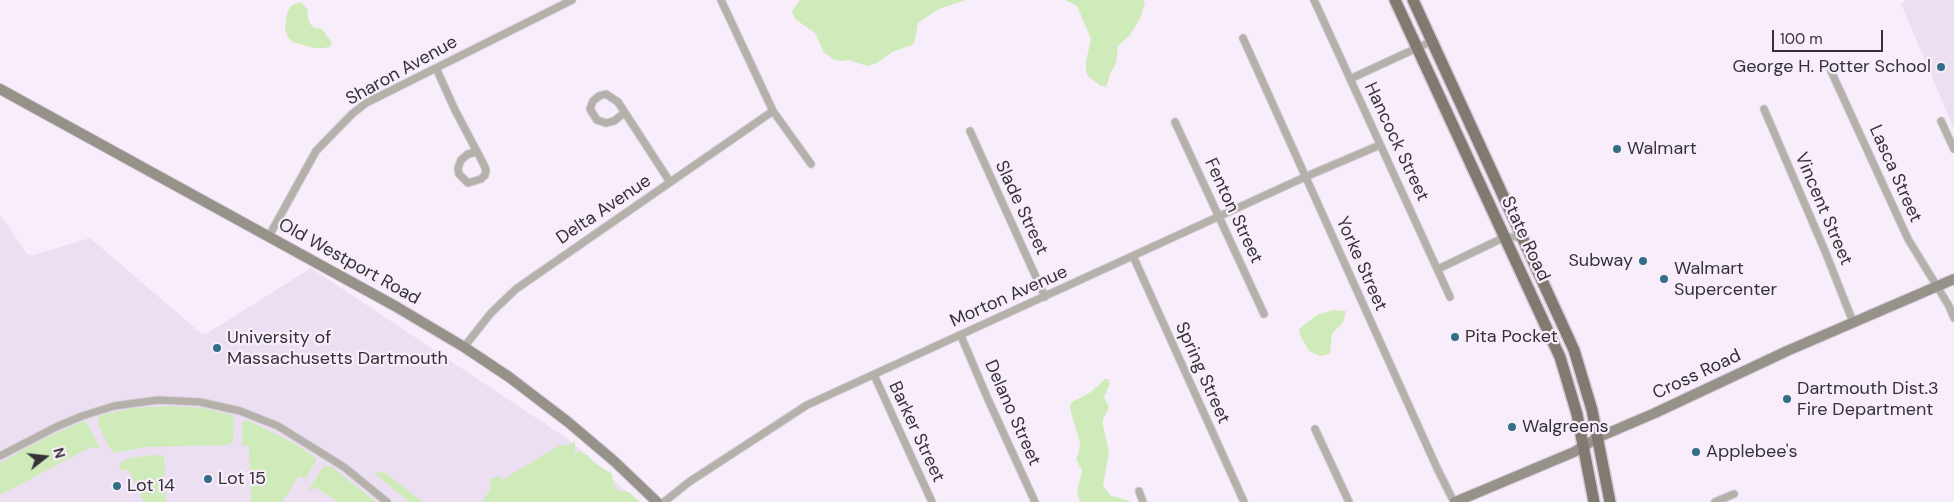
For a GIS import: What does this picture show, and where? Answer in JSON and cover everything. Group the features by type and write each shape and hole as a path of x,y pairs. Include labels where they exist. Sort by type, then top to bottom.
{"main road":[{"name":"State Road","path":"1395,0 1560,357 1571,391 1594,502"},
{"name":"State Road","path":"1413,0 1574,350 1588,390 1599,436 1610,502"},
{"name":"Old Westport Road","path":"0,89 269,236 464,347 507,375 568,422 614,461 657,502"},
{"name":"Cross Road","path":"1455,502 1584,447 1599,436 1655,413 1787,350 1954,279"}],"street":[{"name":"Sharon Avenue","path":"269,236 316,151 340,125 366,103 572,0"},
{"path":"721,0 773,111 811,164"},
{"name":"Hancock Street","path":"1314,0 1450,297"},
{"name":"Yorke Street","path":"1242,38 1437,468 1455,502"},
{"path":"1350,80 1432,40"},
{"path":"436,68 486,170 485,175 475,182 468,183 458,174 458,168 461,160 468,154 477,152"},
{"name":"Lasca Street","path":"1831,71 1908,239 1949,306 1954,318"},
{"path":"624,113 614,121 606,123 597,120 590,109 593,101 598,96 606,94 618,102 670,182"},
{"name":"Vincent Street","path":"1764,109 1825,251 1853,322"},
{"name":"Delta Avenue","path":"464,347 491,313 516,289 773,111"},
{"path":"1941,121 1954,149"},
{"name":"Fenton Street","path":"1175,122 1264,314"},
{"name":"Slade Street","path":"970,131 1045,298"},
{"name":"Morton Avenue","path":"664,502 689,482 808,406 1305,177 1380,145"},
{"path":"1438,269 1505,237 1522,236"},
{"name":"Spring Street","path":"1133,256 1244,502"},
{"name":"Delano Street","path":"961,336 1035,502"},
{"name":"Barker Street","path":"874,375 932,502"},
{"path":"0,456 56,427 114,406 158,400 200,402 240,411 278,426 328,456 388,502"},
{"path":"1315,429 1349,502"},
{"path":"1139,492 1144,502"},
{"path":"1715,502 1734,494"}],"shaded area":[{"name":"George H. Potter School","path":"1906,0 1954,0 1954,129 1901,4"},
{"name":"University of Massachusetts Dartmouth","path":"0,214 27,254 33,255 90,238 202,334 206,334 311,268 568,439 638,502 0,502"}],"green space":[{"path":"800,0 966,0 939,9 925,18 918,23 915,40 912,45 892,52 877,63 867,66 849,60 835,60 824,53 815,33 795,19 792,11"},
{"path":"1065,0 1143,0 1145,4 1139,21 1129,36 1118,46 1116,63 1106,87 1101,86 1088,76 1086,72 1086,61 1091,39 1077,6"},
{"path":"301,2 308,10 308,18 311,25 322,29 332,43 331,46 314,48 292,42 288,37 285,30 287,13 292,5"},
{"path":"1333,310 1346,311 1343,322 1332,334 1330,354 1320,356 1309,351 1300,335 1299,329 1317,315"},
{"path":"1105,379 1108,379 1110,384 1104,397 1109,407 1103,420 1109,451 1103,486 1110,495 1132,502 1080,502 1077,492 1082,471 1076,459 1080,442 1070,405 1091,392"},
{"path":"169,406 202,408 232,415 234,420 233,442 228,445 146,447 114,453 98,424 99,416 106,414 133,408"},
{"path":"247,420 292,442 316,458 305,479 299,476 282,502 251,502 249,446 242,446 242,423"},
{"path":"84,421 87,423 100,448 91,447 0,495 0,463 41,440"},
{"path":"575,441 575,454 580,451 587,455 595,463 612,474 614,485 619,491 629,492 640,502 482,502 491,488 489,479 500,476 502,480 560,445 571,445"},
{"path":"155,455 164,456 166,502 144,502 128,469 121,471 119,465 130,458"},
{"path":"324,466 332,467 376,502 338,502 315,487 310,491 309,489"},
{"path":"384,472 423,502 409,502 374,473"}],"place":[{"name":"George H. Potter School","path":"1941,67"},
{"name":"Walmart","path":"1617,149"},
{"name":"Subway","path":"1643,261"},
{"name":"Walmart Supercenter","path":"1664,279"},
{"name":"Pita Pocket","path":"1455,337"},
{"name":"University of Massachusetts Dartmouth","path":"217,348"},
{"name":"Dartmouth Dist.3 Fire Department","path":"1787,399"},
{"name":"Walgreens","path":"1512,427"},
{"name":"Applebee's","path":"1696,452"},
{"name":"Lot 15","path":"208,479"},
{"name":"Lot 14","path":"117,486"}]}
